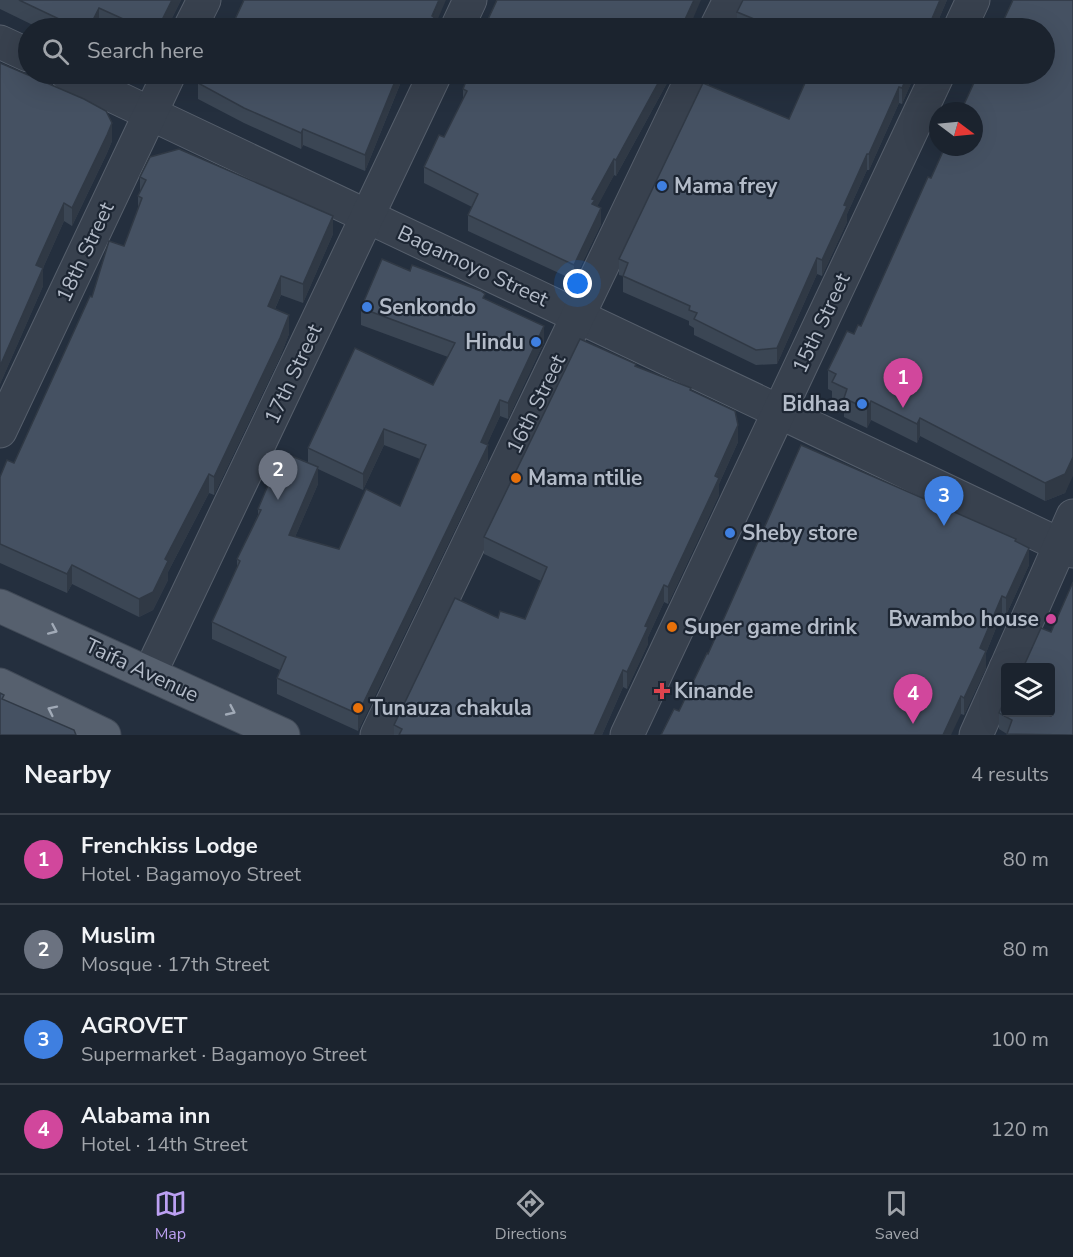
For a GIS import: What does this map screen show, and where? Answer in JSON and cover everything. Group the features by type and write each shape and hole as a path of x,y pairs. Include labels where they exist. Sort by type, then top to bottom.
{"main road":[{"name":"Taifa Avenue","path":"0,606 283,735"},
{"path":"0,685 104,735"}],"street":[{"path":"195,18 204,0"},
{"path":"462,18 470,0"},
{"path":"721,18 730,0"},
{"path":"965,18 973,0"},
{"path":"0,42 18,50"},
{"name":"Bagamoyo Street","path":"88,84 778,411 1068,537"},
{"name":"18th Street","path":"0,431 164,84"},
{"name":"17th Street","path":"150,674 430,84"},
{"name":"16th Street","path":"377,735 689,84"},
{"name":"15th Street","path":"627,735 933,84"},
{"path":"1008,663 1068,537"},
{"path":"976,735 1001,679"}],"building":[{"path":"19,0 172,0 163,18 121,18 99,8 94,18 57,18"},
{"path":"244,0 439,0 432,16 433,18 236,18"},
{"path":"497,0 694,0 686,18 489,18"},
{"path":"743,0 940,0 932,18 752,18 737,12"},
{"path":"1013,0 1073,0 1073,457 1065,474 1045,483 920,418 917,424 871,401 867,409 844,398 847,389 832,382 836,374 828,370 847,331 854,334 858,325 861,326 928,177 931,178 941,156 983,156 983,102 965,102 973,84 1055,84 1055,18 1005,18"},
{"path":"0,63 18,71 18,84 49,84 106,111 112,123 72,208 64,203 36,265 43,268 0,366"},
{"path":"200,84 394,84 365,155 303,129 301,133 244,108"},
{"path":"465,84 658,84 592,199 595,200 592,204 601,208 574,265 468,215 478,194 424,167 439,135 444,137 467,91 463,89"},
{"path":"703,84 789,119 805,84 904,84 902,88 899,87 844,205 847,206 822,260 817,258 777,348 756,350 694,319 697,313 689,310 690,306 623,276 628,263 619,259"},
{"path":"179,149 333,216 303,284 281,276 268,306 289,315 280,338 214,477 209,474 165,559 168,561 153,592 139,599 72,565 67,574 0,544 0,477 7,460 14,463 90,296 92,297 109,241 124,246 142,198 138,196 146,180 140,177 150,157"},
{"path":"382,259 410,271 412,265 481,291 485,294 483,298 544,326 508,403 500,400 481,442 488,445 358,714 277,678 286,657 212,622 240,561 237,559 261,510 258,509 282,452 318,467 289,535 339,549 366,489 400,506 426,445 384,429 363,474 308,448 355,348 433,385 455,343 361,308"},
{"path":"580,339 636,364 635,366 691,388 690,390 735,411 738,425 715,476 719,478 668,587 664,585 627,672 623,670 594,735 399,735 402,729 394,725 455,598 498,618 500,611 525,619 547,567 484,537"},
{"path":"801,445 1016,539 1015,541 1029,548 1006,598 1002,596 980,648 986,651 964,698 961,696 943,735 661,735 674,709 679,711 708,654"},
{"path":"1073,582 1073,735 1007,734 1012,720 1006,717 1055,717 1055,663 1025,663 1041,628 1051,632"},
{"path":"0,693 4,695 2,699 74,730 76,735 0,735"}],"place":[{"name":"Mama frey","path":"662,186"},
{"name":"Senkondo","path":"367,307"},
{"name":"Hindu","path":"536,342"},
{"name":"Bidhaa","path":"862,404"},
{"name":"Frenchkiss Lodge","path":"903,408"},
{"name":"Mama ntilie","path":"516,478"},
{"name":"Muslim","path":"278,500"},
{"name":"AGROVET","path":"944,526"},
{"name":"Sheby store","path":"730,533"},
{"name":"Bwambo house","path":"1051,619"},
{"name":"Super game drink","path":"672,627"},
{"name":"Kinande","path":"662,691"},
{"name":"Tunauza chakula","path":"358,708"},
{"name":"Alabama inn","path":"913,724"}]}
